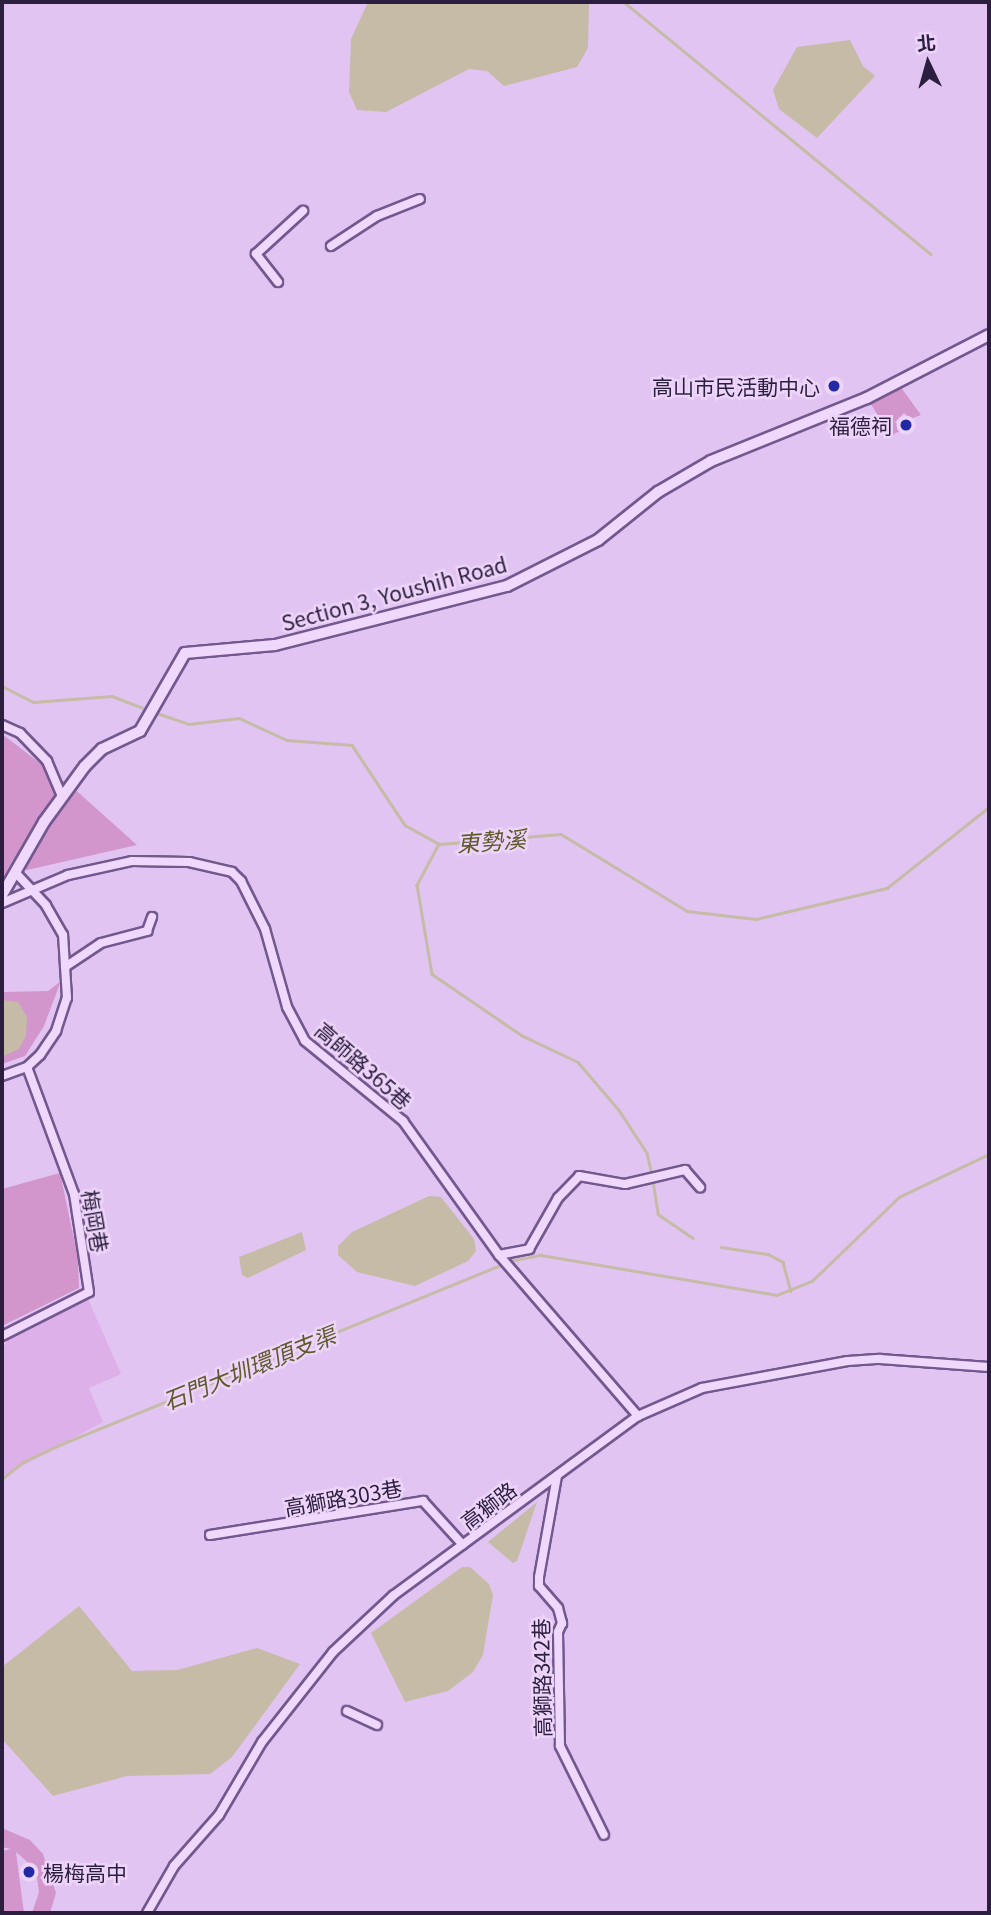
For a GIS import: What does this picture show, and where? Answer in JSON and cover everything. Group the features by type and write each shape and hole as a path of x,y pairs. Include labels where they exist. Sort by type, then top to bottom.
{"street":[{"path":"331,246 377,216 420,199"},
{"path":"278,282 256,254 303,211"},
{"name":"Section 3, Youshih Road","path":"2,895 62,796 102,749 140,731 185,653 275,645 507,586 598,540 657,492 711,461 816,421 989,335"},
{"path":"2,724 20,733 47,761 62,796"},
{"name":"高師路365巷","path":"2,903 68,875 156,858 232,872 260,918 287,1007 305,1041 402,1121 499,1255 638,1416"},
{"path":"2,1076 27,1067 40,1055 66,1010 63,935 46,905 15,872"},
{"path":"65,967 101,943 147,931 152,917"},
{"name":"梅岡巷","path":"2,1336 89,1292 74,1194 27,1067"},
{"path":"499,1255 529,1249 558,1198 579,1176 625,1184 685,1170 700,1187"},
{"name":"高獅路","path":"147,1913 174,1866 219,1815 262,1742 333,1652 394,1595 638,1416 702,1388 848,1361 880,1359 989,1367"},
{"name":"高獅路342巷","path":"557,1476 539,1586 561,1617 558,1632 560,1746 604,1835"},
{"name":"高獅路303巷","path":"209,1535 255,1531 298,1518 422,1501 463,1545"},
{"path":"347,1711 377,1725"}],"shaded area":[{"path":"368,2 589,2 588,48 577,67 504,86 487,71 469,69 386,112 357,110 349,92 351,39"},
{"path":"850,40 863,66 875,76 817,138 779,109 773,90 797,47"},
{"path":"900,386 921,415 910,419 904,413 895,422 902,430 890,436 871,404"},
{"path":"2,734 79,793 137,845 27,870 13,860 2,879"},
{"path":"61,981 44,1026 25,1056 2,1064 2,992 48,991"},
{"path":"2,1000 18,1002 27,1017 26,1036 19,1049 2,1057"},
{"path":"60,1173 78,1258 79,1288 2,1326 2,1189"},
{"path":"429,1196 441,1197 474,1239 476,1251 468,1261 415,1286 357,1272 338,1255 338,1246 352,1232"},
{"path":"302,1232 306,1250 248,1278 242,1275 239,1257"},
{"path":"88,1299 121,1374 89,1388 103,1422 2,1477 2,1349 9,1338"},
{"path":"537,1502 517,1561 513,1563 488,1542"},
{"path":"462,1567 470,1567 489,1584 493,1595 483,1655 473,1672 448,1691 405,1702 371,1633"},
{"path":"79,1606 132,1671 177,1670 257,1648 300,1664 232,1757 210,1774 127,1776 53,1796 2,1739 2,1667"},
{"path":"2,1828 30,1840 43,1854 56,1893 50,1913 32,1913 39,1892 37,1878 34,1868 16,1852 24,1913 2,1913 2,1851 11,1849 2,1847"}],"waterway":[{"path":"624,2 931,254"},
{"name":"東勢溪","path":"2,686 33,702 112,696 148,710"},
{"name":"東勢溪","path":"154,712 189,724 239,718 287,740 352,745 405,825 439,844 561,834 687,911 756,919 887,888 989,807"},
{"name":"石門大圳環頂支渠","path":"439,844 417,885 432,974 523,1036 578,1062 619,1110 647,1153 652,1174"},
{"name":"石門大圳環頂支渠","path":"509,1261 541,1255 777,1295 812,1281 899,1197 989,1154"},
{"name":"石門大圳環頂支渠","path":"653,1181 658,1214 693,1238"},
{"name":"石門大圳環頂支渠","path":"721,1247 768,1254 783,1262 791,1291"},
{"name":"石門大圳環頂支渠","path":"2,1479 23,1462 62,1444 502,1264"}],"place":[{"name":"高山市民活動中心","path":"834,386"},
{"name":"福德祠","path":"906,425"},
{"name":"楊梅高中","path":"29,1872"}]}
